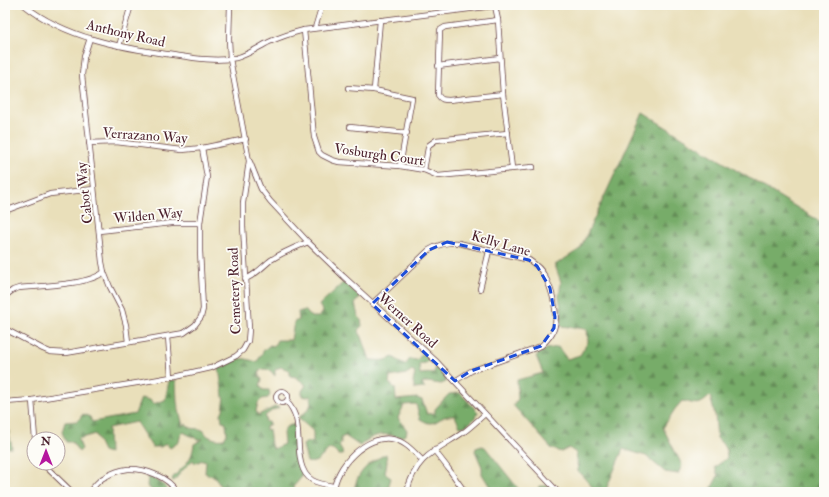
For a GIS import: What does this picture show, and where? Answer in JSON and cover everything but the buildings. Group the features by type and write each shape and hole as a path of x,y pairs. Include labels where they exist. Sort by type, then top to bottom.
{"street":[{"name":"Anthony Road","path":"24,5 47,21 90,38 120,46 186,57 209,59 230,59 239,57 280,37 304,30 501,5"},
{"name":"Cemetery Road","path":"5,402 32,400 171,377 211,368 236,356 243,350 248,340 249,329 243,245 243,203 249,161 230,59 230,5"},
{"path":"315,28 322,5"},
{"path":"120,46 130,6"},
{"path":"495,6 498,20 503,94 512,168"},
{"path":"374,90 380,20"},
{"path":"498,20 442,28 440,30 438,95 443,100 503,94"},
{"name":"Vosburgh Court","path":"304,30 314,137 319,152 326,158 338,162 400,166 424,170 438,176 534,166"},
{"name":"Cabot Way","path":"90,38 82,68 84,100 104,272 122,310 128,342"},
{"path":"438,66 500,58"},
{"path":"348,88 374,90 412,98 400,166"},
{"path":"350,127 406,133"},
{"path":"424,170 429,145 436,140 508,133"},
{"name":"Verrazano Way","path":"89,143 116,142 182,150 202,148 246,139"},
{"path":"5,329 43,349 57,352 80,351 184,333 190,330 201,316 203,309 200,223 207,177 202,148"},
{"name":"Werner Road","path":"249,161 261,189 270,201 308,242 372,304 437,362 558,492"},
{"path":"5,211 50,194 94,189"},
{"name":"Wilden Way","path":"99,231 172,222 200,223"},
{"path":"245,279 250,277 281,254 308,242"},
{"name":"Kelly Lane","path":"372,304 429,250 447,242 459,243 528,260 537,266 544,275 550,288 554,304 556,318 554,328 549,339 540,346 471,371 455,381"},
{"path":"480,289 489,251"},
{"path":"5,296 13,290 19,288 83,281 98,277 104,272"},
{"path":"168,336 171,377"},
{"path":"32,400 34,431"},
{"path":"286,402 292,409 296,419 300,460 306,475 313,480 334,486"},
{"path":"407,492 412,476 422,460 434,450 463,432 485,414"},
{"path":"334,492 337,476 343,466 353,455 374,440 383,438 400,441 422,460"},
{"path":"434,450 465,492"},
{"path":"89,492 104,477 129,469 147,471 158,476 169,482 177,492"},
{"path":"50,471 72,492"}],"highlighted area":[{"path":"447,242 529,260 537,266 550,288 555,317 554,328 541,346 471,371 455,381 372,304 429,250"}],"green space":[{"path":"643,113 824,224 824,492 713,492 712,487 718,476 715,467 727,458 726,448 717,438 715,415 710,396 698,404 682,401 663,428 682,465 678,474 665,472 646,456 623,449 605,492 595,492 578,471 576,453 569,448 561,452 552,449 513,405 518,399 517,380 543,373 536,356 546,349 558,347 567,359 580,355 588,342 587,329 560,326 562,313 559,297 561,282 555,265 580,249"},
{"path":"344,282 360,297 355,303 362,326 358,330 370,360 384,360 393,357 405,365 410,359 417,360 422,354 427,355 430,359 426,363 419,364 420,374 434,373 436,366 443,372 446,382 441,384 427,382 422,384 425,388 415,389 413,382 415,373 412,370 406,374 390,377 389,383 395,388 396,400 417,398 422,400 427,414 435,413 435,409 449,394 460,393 478,412 475,417 471,422 463,427 460,427 455,416 446,416 435,422 428,423 420,419 416,404 404,405 398,418 407,430 406,435 399,437 377,435 370,438 360,446 345,436 341,438 341,443 339,446 343,455 339,455 333,449 329,449 317,461 311,463 307,462 303,445 307,442 313,442 313,431 298,418 310,407 311,404 311,396 302,396 302,391 306,385 296,377 290,376 290,371 287,369 280,367 275,370 275,376 271,371 265,369 260,370 259,377 262,379 260,386 263,390 269,390 270,395 268,398 262,399 258,403 256,411 258,415 275,407 279,408 273,410 265,416 266,422 269,422 270,424 266,427 266,430 269,429 273,449 284,444 283,433 286,427 294,424 297,455 299,467 302,473 300,479 293,487 297,492 224,492 214,476 205,473 206,461 203,460 195,463 193,460 174,481 172,480 189,459 194,444 203,439 197,439 183,432 179,442 170,448 166,443 161,447 152,447 136,422 108,428 109,453 103,451 95,434 78,439 82,449 79,452 72,442 66,442 66,431 62,431 65,422 78,421 83,414 90,417 92,422 135,414 141,398 150,400 153,404 165,400 169,381 176,380 177,402 183,426 186,424 190,428 200,429 211,438 224,439 227,434 226,424 222,421 221,414 224,403 219,368 225,367 233,361 239,359 257,362 264,350 270,345 274,346 277,340 291,340 294,322 299,320 298,312 305,310 311,317 319,317 323,312 319,305"},
{"path":"5,413 12,448 5,448"},
{"path":"482,446 485,447 521,492 493,492 482,474 482,467 475,451 476,448"},
{"path":"386,454 387,462 385,473 391,478 387,492 354,492 355,485 365,468"},
{"path":"148,477 162,484 168,492 153,492 147,486"},
{"path":"540,486 549,486 550,492 536,492"}]}
